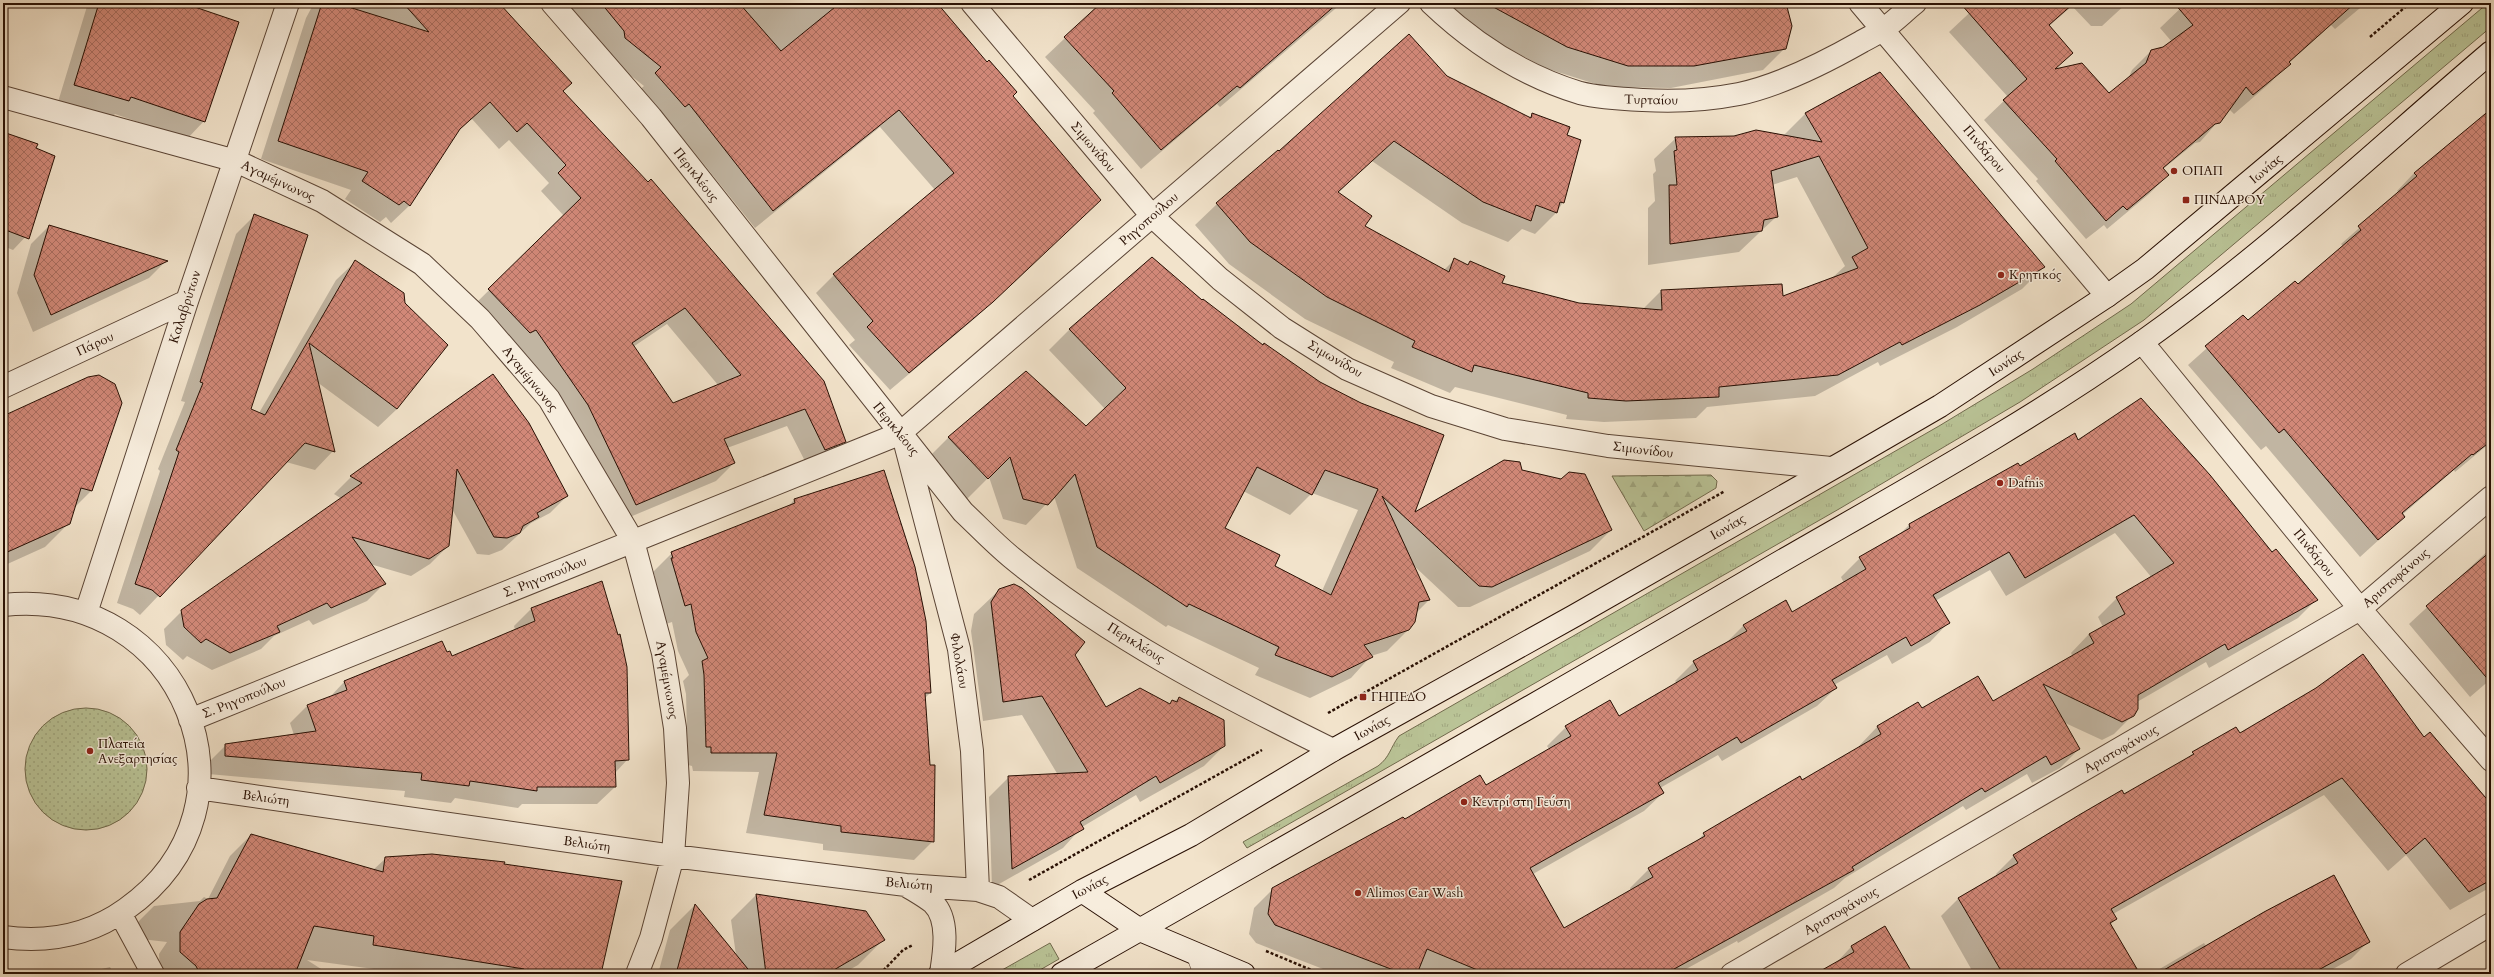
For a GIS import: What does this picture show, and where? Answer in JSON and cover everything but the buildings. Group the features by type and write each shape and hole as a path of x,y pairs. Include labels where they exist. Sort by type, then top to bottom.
{"street":[{"name":"Καλαβρύτων","path":"86,612 187,301 236,162 288,3"},
{"name":"Περικλέους","path":"552,3 651,117 963,512 1011,557 1071,603 1201,683 1333,750"},
{"name":"Σιμωνίδου","path":"972,3 1152,216 1220,279 1282,328 1347,369 1431,406 1505,429 1600,444 1831,468"},
{"name":"Ρηγοπούλου","path":"902,436 1152,216 1399,3"},
{"name":"Τυρταίου","path":"1431,3 1459,30 1501,58 1580,93 1616,99 1698,99 1740,94 1782,79 1835,57 1884,29 1915,3"},
{"name":"Πινδάρου","path":"1860,3 1884,29 2107,296"},
{"name":"Ιωνίας","path":"941,974 1082,891 1191,835 1333,750 1574,616 1940,406 2107,296 2228,201 2462,3"},
{"path":"1062,974 1915,483 2020,420 2142,342 2246,263 2491,52"},
{"name":"Αγαμέμνωνος","path":"3,97 236,162 322,201 422,264 480,319 549,399 633,541 663,653 675,728 678,783 673,856 651,938 637,974"},
{"name":"Πάρου","path":"3,387 187,301"},
{"name":"Πινδάρου","path":"2142,342 2360,609 2491,760"},
{"name":"Σ. Ρηγοπούλου","path":"190,720 633,541 902,436"},
{"name":"Φιλολάου","path":"902,436 959,648 972,751 978,890"},
{"name":"Αριστοφάνους","path":"1732,974 2360,609 2491,497"},
{"path":"3,605 40,603 58,605 86,612 129,635 151,654 179,693 190,720 197,749 198,788 190,825 174,859 157,883 120,913 93,928 64,936 33,940 3,937"},
{"name":"Βελιώτη","path":"198,788 673,856 906,885 978,890 999,896 1032,920"},
{"path":"906,885 934,904 944,927 946,947 941,974"},
{"path":"1082,891 1140,930 1244,974"},
{"path":"120,913 153,974"},
{"path":"2407,974 2491,924"}],"lane":[{"path":"1193,952 1201,974"}],"path":[{"path":"2369,38 2410,3"},
{"path":"1033,878 1729,489"}],"green space":[{"path":"2488,3 2491,3 2491,27 2144,320 2020,402 1839,509 1247,848 1243,842 1378,766 1388,756 1399,736 1939,426 2033,369 2131,304"},
{"path":"1711,475 1717,481 1716,488 1644,531 1612,476"},
{"path":"86,708 98,709 109,713 120,718 129,726 137,735 142,746 146,757 146,781 142,792 137,803 129,812 120,820 109,825 98,829 86,830 74,829 63,825 52,820 43,812 35,803 30,792 26,781 25,769 26,757 30,746 35,735 43,726 52,718 63,713 74,709"},
{"path":"1050,943 1059,959 1033,974 995,974"}],"place":[{"name":"ΟΠΑΠ","path":"2174,171"},
{"name":"ΠΙΝΔΑΡΟΥ","path":"2186,200"},
{"name":"Κρητικός","path":"2001,275"},
{"name":"Dafnis","path":"2000,483"},
{"name":"ΓΗΠΕΔΟ","path":"1363,697"},
{"name":"Πλατεία Ανεξαρτησίας","path":"90,751"},
{"name":"Κεντρί στη Γεύση","path":"1464,802"},
{"name":"Alimos Car Wash","path":"1358,893"}]}
